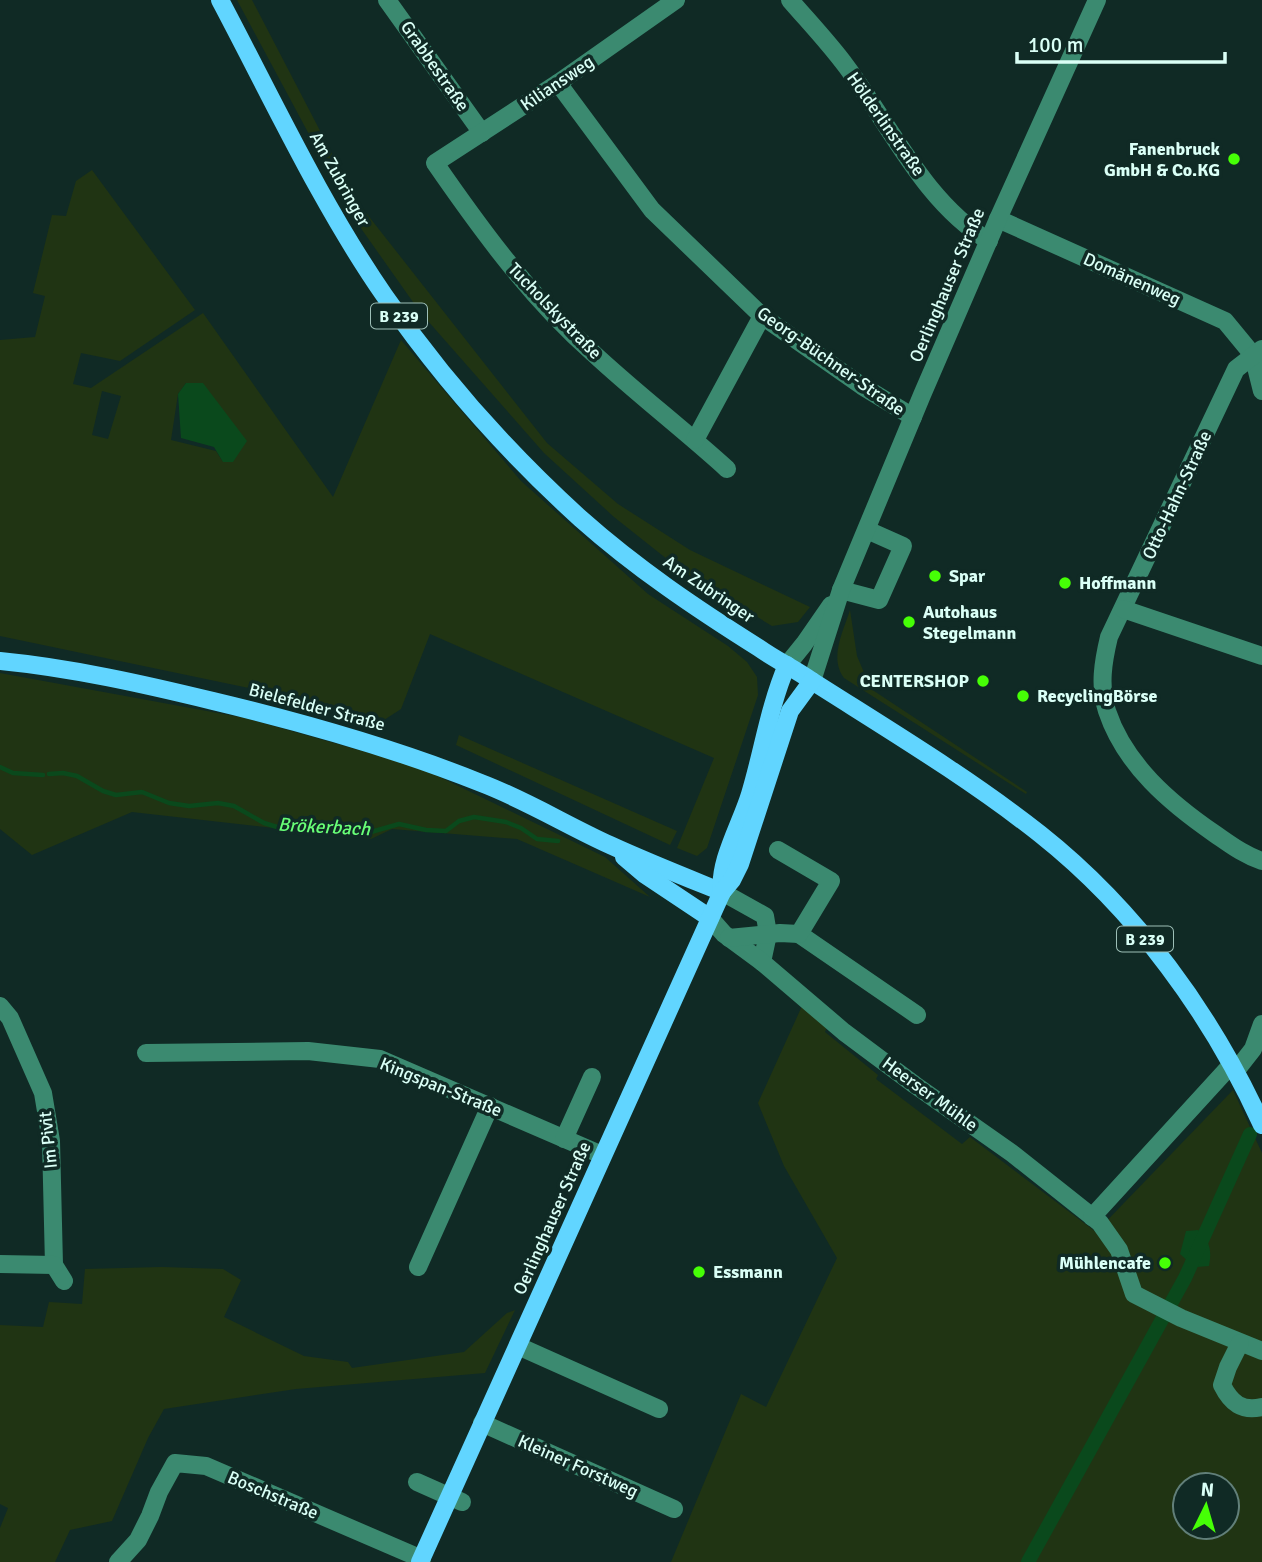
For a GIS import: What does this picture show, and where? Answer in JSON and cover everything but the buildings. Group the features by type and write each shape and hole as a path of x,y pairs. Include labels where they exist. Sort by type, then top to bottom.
{"main road":[{"name":"Am Zubringer","path":"220,0 337,219 384,295 468,402 527,466 582,520 651,576 982,792 1041,835 1088,876 1165,964 1233,1069 1262,1125"},
{"name":"Bielefelder Straße","path":"0,661 84,672 157,687 350,736 484,783 607,844 722,892"},
{"name":"Oerlinghauser Straße","path":"722,892 720,878 743,816 774,696 787,665"},
{"name":"Oerlinghauser Straße","path":"421,1561 456,1499 482,1423 722,892 740,864 790,711 812,681"},
{"name":"Bielefelder Straße","path":"607,844 644,874 710,918"}],"street":[{"name":"Grabbestraße","path":"387,0 482,133"},
{"name":"Kiliansweg","path":"435,163 558,83 676,0"},
{"name":"Hölderlinstraße","path":"790,0 845,65 941,203 968,229 989,241"},
{"name":"Oerlinghauser Straße","path":"812,681 841,590 913,417 998,219 1097,0"},
{"name":"Georg-Büchner-Straße","path":"558,83 652,210 762,316 862,386 913,417"},
{"name":"Tucholskystraße","path":"435,163 480,228 526,285 591,352 727,469"},
{"name":"Domänenweg","path":"998,219 1225,321 1257,352"},
{"path":"695,440 762,316"},
{"path":"1257,352 1262,391"},
{"name":"Otto-Hahn-Straße","path":"1257,352 1236,369 1109,637 1101,670 1106,709 1122,745 1156,788 1184,812 1246,856 1262,861"},
{"path":"841,590 879,600 902,546 867,530"},
{"name":"Oerlinghauser Straße","path":"787,665 841,590"},
{"path":"1123,609 1262,656"},
{"path":"778,850 831,881 799,934"},
{"path":"722,892 765,916 768,934 762,962"},
{"name":"Heerser Mühle","path":"710,918 729,938 762,962 844,1032 915,1086 1013,1154 1096,1220 1119,1250 1134,1294 1262,1351"},
{"path":"729,938 799,934 917,1015"},
{"name":"Im Pivit","path":"0,1006 10,1018 43,1093 51,1141 54,1265"},
{"path":"1096,1220 1253,1049 1262,1024"},
{"name":"Kingspan-Straße","path":"146,1053 308,1051 380,1059 603,1155"},
{"path":"564,1139 592,1077"},
{"path":"418,1267 489,1106"},
{"path":"0,1264 54,1265 64,1281"},
{"path":"1240,1343 1222,1385 1228,1398 1239,1407 1251,1410 1262,1407"},
{"path":"518,1346 659,1409"},
{"name":"Kleiner Forstweg","path":"482,1423 674,1509"},
{"name":"Boschstraße","path":"118,1562 138,1540 175,1463 206,1466 421,1561"},
{"path":"417,1482 456,1499"}],"shaded area":[{"path":"237,0 252,0 356,200 347,205"},
{"path":"92,170 195,310 120,361 81,353 73,384 91,388 203,313 333,497 401,340 521,481 648,594 728,646 747,662 757,677 758,695 707,848 697,856 677,848 714,758 430,634 401,709 384,720 258,690 0,636 0,340 35,337 45,296 33,293 52,215 66,216 76,181","holes":["186,383 223,462 216,451 171,440 178,394","102,391 121,396 108,439 92,435"]},
{"path":"363,209 547,443 618,504 690,550 810,607 798,622 772,626 682,571 614,517 544,453 420,312 353,217"},
{"path":"186,383 203,383 247,441 233,462 223,462 214,447 181,438 178,394"},
{"path":"850,610 857,656 871,689 1027,792 1026,794 844,678 837,653"},
{"path":"0,673 245,718 419,767 605,857 650,897 517,839 392,829 371,839 132,812 32,855 0,829"},
{"path":"459,735 677,831 670,845 456,745"},
{"path":"802,1006 827,1026 825,1032 878,1075 876,1079 962,1144 970,1137 1096,1232 1233,1090 1262,1153 1262,1562 671,1562 741,1394 766,1407 837,1258 784,1166 758,1103"},
{"path":"1198,1230 1209,1246 1209,1266 1197,1267 1188,1285 1179,1281 1189,1262 1180,1254 1186,1231"},
{"path":"85,1269 223,1269 241,1280 224,1317 304,1356 348,1362 352,1368 464,1352 507,1313 515,1310 485,1373 296,1389 164,1409 148,1438 112,1521 70,1530 55,1562 0,1562 0,1528 8,1508 0,1504 0,1325 43,1327 49,1302 82,1304"}],"waterway":[{"name":"Brökerbach","path":"0,767 13,773 43,775"},
{"name":"Brökerbach","path":"49,774 77,776 116,795 142,792 169,803 189,806 218,803 234,806 264,823 277,827 371,832 399,824 446,831 459,821 474,817 506,822 537,839 558,841"},
{"path":"1028,1562 1185,1278 1250,1134"}],"place":[{"name":"Fanenbruck GmbH & Co.KG","path":"1234,159"},
{"name":"Spar","path":"935,576"},
{"name":"Hoffmann","path":"1065,583"},
{"name":"Autohaus Stegelmann","path":"909,622"},
{"name":"CENTERSHOP","path":"983,681"},
{"name":"RecyclingBörse","path":"1023,696"},
{"name":"Mühlencafe","path":"1165,1263"},
{"name":"Essmann","path":"699,1272"}]}
